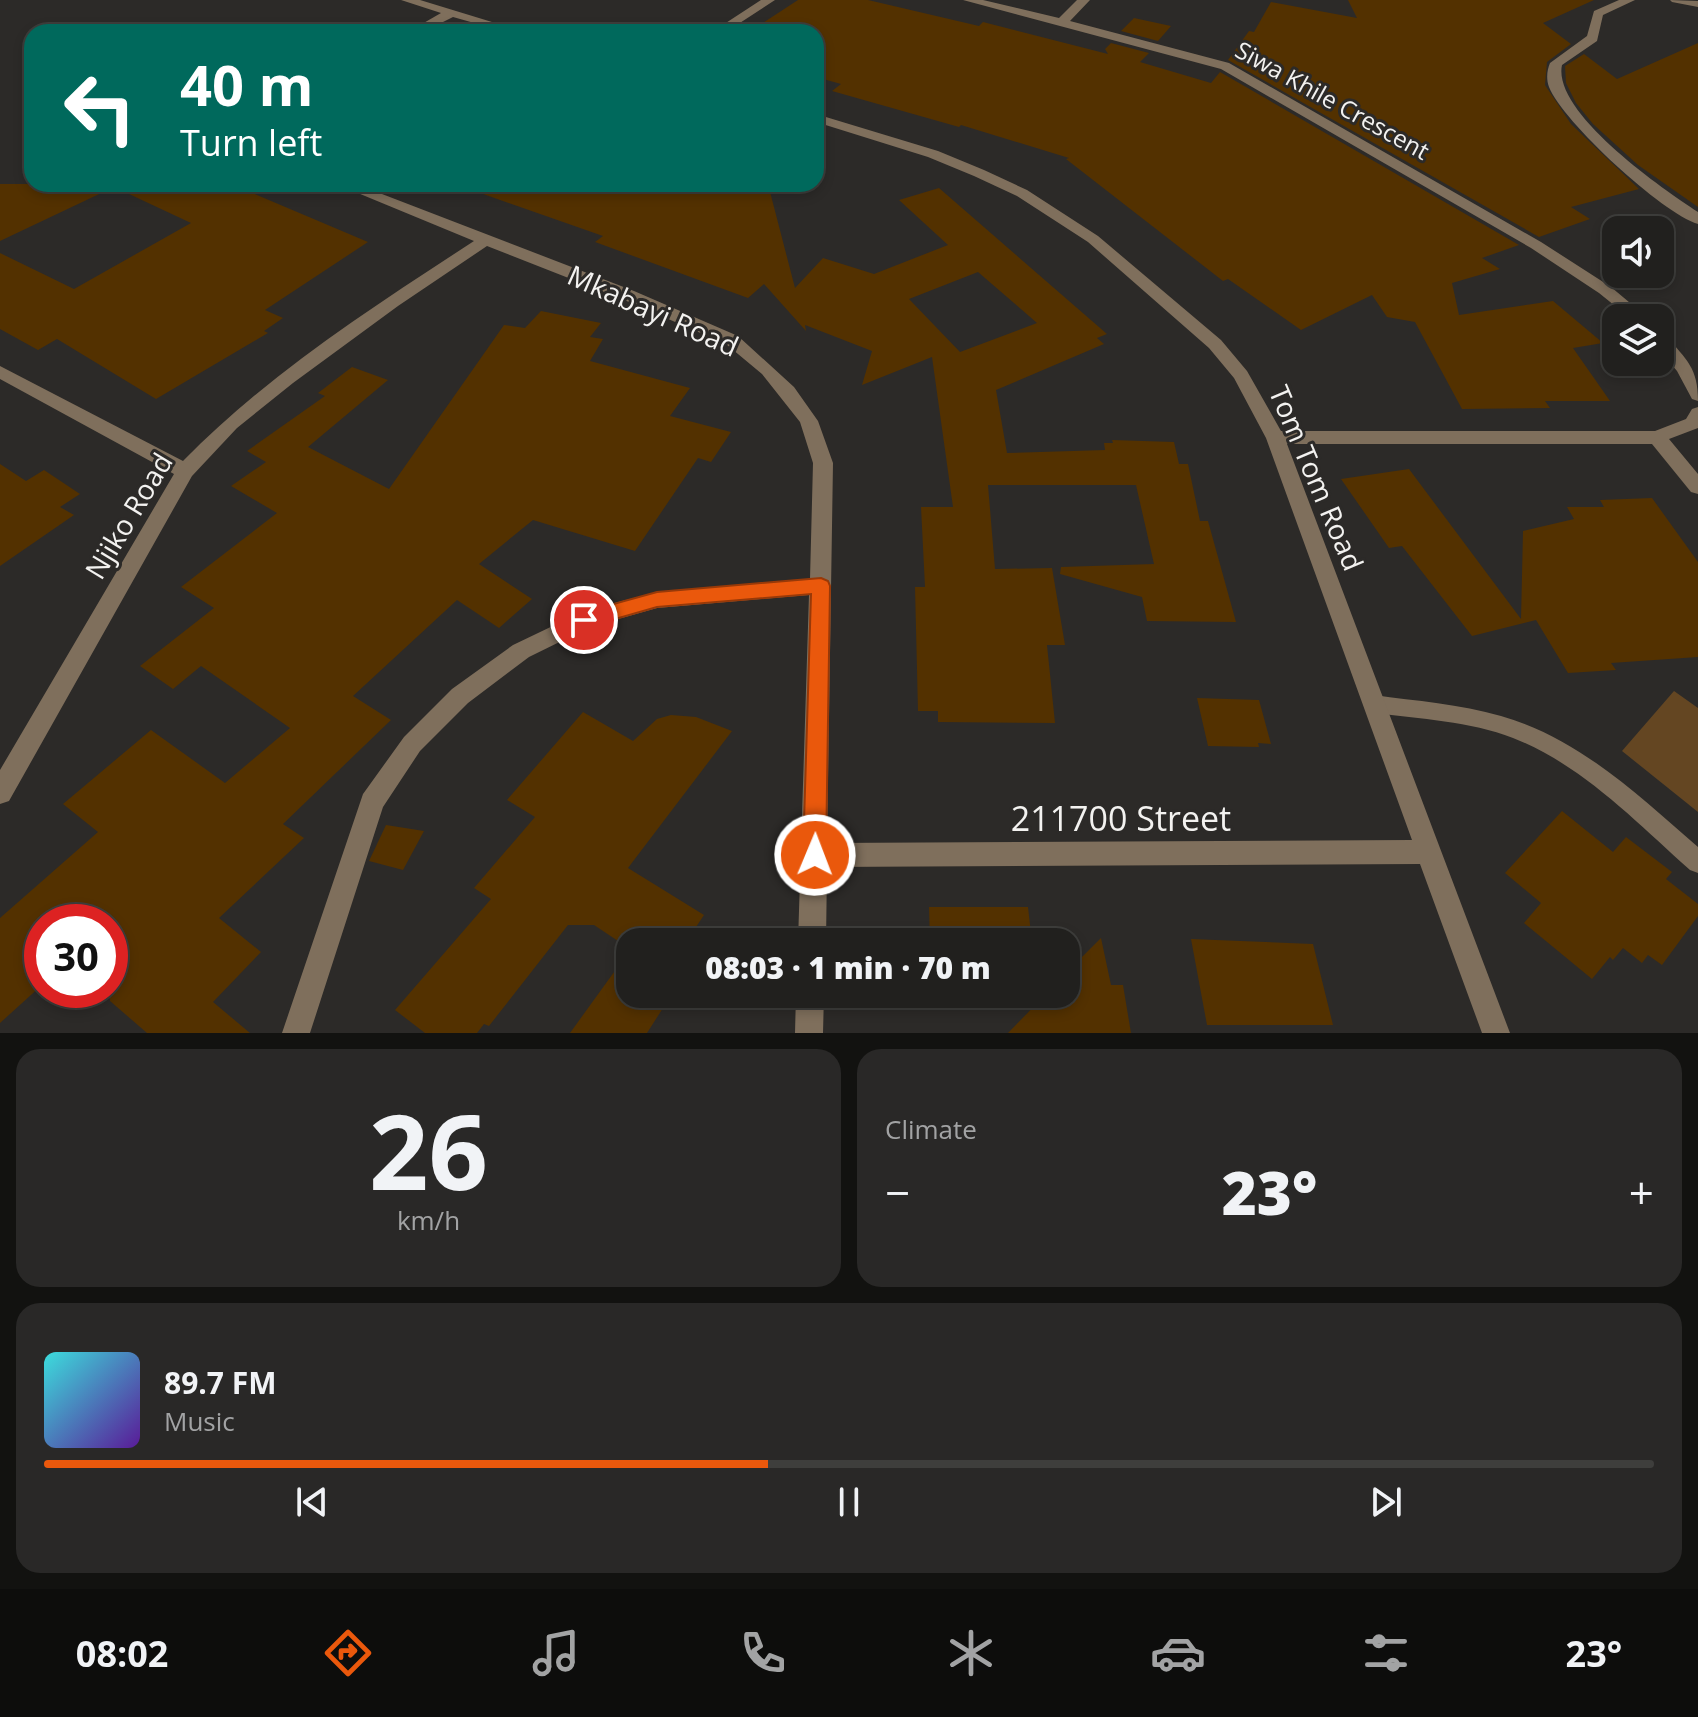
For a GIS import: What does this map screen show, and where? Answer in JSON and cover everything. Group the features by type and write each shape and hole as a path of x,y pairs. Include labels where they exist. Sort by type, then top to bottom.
{"street":[{"path":"407,0 490,24"},
{"path":"731,24 769,0"},
{"name":"Siwa Khile Crescent","path":"969,0 1206,59 1242,75 1536,245 1622,304"},
{"path":"1062,22 1084,0"},
{"path":"1629,0 1598,13 1593,38 1556,63 1552,70 1561,101 1653,189 1698,219"},
{"path":"1676,0 1698,4"},
{"path":"430,24 451,13"},
{"name":"Tom Tom Road","path":"824,120 933,154 1022,193 1093,239 1215,344 1241,375 1275,438 1496,1033"},
{"name":"Mkabayi Road","path":"364,192 732,340 768,370 809,421 823,463 812,928"},
{"name":"Njiko Road","path":"0,793 185,471 230,424 287,379 392,302 487,239"},
{"path":"1674,356 1698,395"},
{"path":"0,372 185,471"},
{"path":"1275,438 1657,437 1693,423 1698,413"},
{"path":"1657,437 1698,487"},
{"path":"296,1033 372,802 412,744 460,696 521,651 584,620 657,600 821,586"},
{"name":"211700 Street","path":"815,855 1428,852"},
{"path":"809,1033 810,1008"}],"lane":[{"path":"1374,704 1476,719 1517,730 1548,744 1587,767 1698,862"}],"shaded area":[{"path":"1674,691 1698,708 1698,812 1622,751"}],"building":[{"path":"798,0 868,0 979,26 983,22 1108,54 1105,49 1111,43 1149,53 1140,62 1211,83 1220,72 1519,245 1482,258 1500,269 1452,283 1459,315 1553,301 1602,342 1573,348 1610,401 1545,401 1550,408 1462,409 1415,322 1387,317 1372,295 1301,330 1228,279 1223,281 1066,159 1069,158 832,91 841,84 824,79 824,24 761,24"},
{"path":"1348,0 1594,0 1543,23 1571,44 1547,62 1545,85 1571,124 1639,189 1571,207 1590,219 1539,237 1228,60 1249,31 1254,32 1271,2 1357,18"},
{"path":"1134,18 1171,26 1158,41 1121,31"},
{"path":"1698,43 1698,207 1638,165 1593,124 1576,103 1566,83 1565,66 1584,54 1617,79"},
{"path":"0,184 24,184 24,192 103,192 0,241"},
{"path":"939,188 1107,334 1097,338 1104,344 996,390 1007,453 1105,450 1104,443 1113,443 1112,440 1174,442 1179,464 1188,464 1200,521 1208,521 1236,622 1147,621 1142,597 1060,574 1061,567 1154,564 1136,485 988,485 995,569 1052,568 1065,645 1047,645 1055,723 938,722 938,711 918,711 915,587 925,587 921,507 953,507 932,357 862,385 872,351 805,325 806,331 764,284 748,298 595,242 603,236 478,192 770,192 795,288 823,258 874,274 948,245 899,200","holes":["978,272 1037,323 960,352 909,299"]},
{"path":"125,192 250,192 368,242 265,310 283,318 264,331 268,333 156,399 57,339 38,350 0,329 0,253 74,289 191,223"},
{"path":"541,311 601,323 590,337 603,339 590,361 690,388 670,416 731,432 711,462 698,458 635,551 533,520 479,564 532,599 499,628 457,600 353,696 391,720 283,824 304,838 219,918 261,952 213,1002 250,1033 147,1033 118,1008 128,1008 128,904 24,904 24,1001 0,1023 0,918 98,832 63,804 151,730 225,783 290,728 201,666 173,689 140,666 214,608 181,587 277,513 231,486 266,462 247,451 325,396 318,393 352,367 388,380 308,447 389,489 504,325 525,328"},
{"path":"0,464 26,481 44,470 80,494 60,507 74,515 0,566"},
{"path":"1409,469 1521,619 1523,531 1574,519 1567,507 1604,507 1600,500 1652,498 1698,562 1698,657 1611,663 1616,670 1568,673 1536,620 1472,636 1402,546 1389,548 1341,479"},
{"path":"1197,698 1259,700 1271,744 1258,743 1259,747 1208,746"},
{"path":"583,712 633,741 657,719 671,715 696,717 732,731 628,868 704,915 695,928 616,928 616,940 594,925 568,925 489,1026 484,1024 477,1033 425,1033 395,1010 491,899 474,888 535,817 507,800"},
{"path":"1562,811 1613,852 1626,837 1672,872 1666,879 1698,904 1698,916 1662,965 1648,955 1642,963 1623,948 1613,960 1610,957 1592,979 1524,923 1541,903 1505,873"},
{"path":"386,825 424,831 403,870 369,861"},
{"path":"929,907 1028,907 1030,928 930,928"},
{"path":"1101,938 1111,985 1123,985 1131,1033 1008,1033 1032,1008 1080,1008 1080,959"},
{"path":"1191,939 1313,944 1333,1025 1207,1025"},
{"path":"616,969 616,1008 663,1008 647,1033 570,1033"}],"route":[{"path":"584,620 657,600 821,586 815,855"}]}
